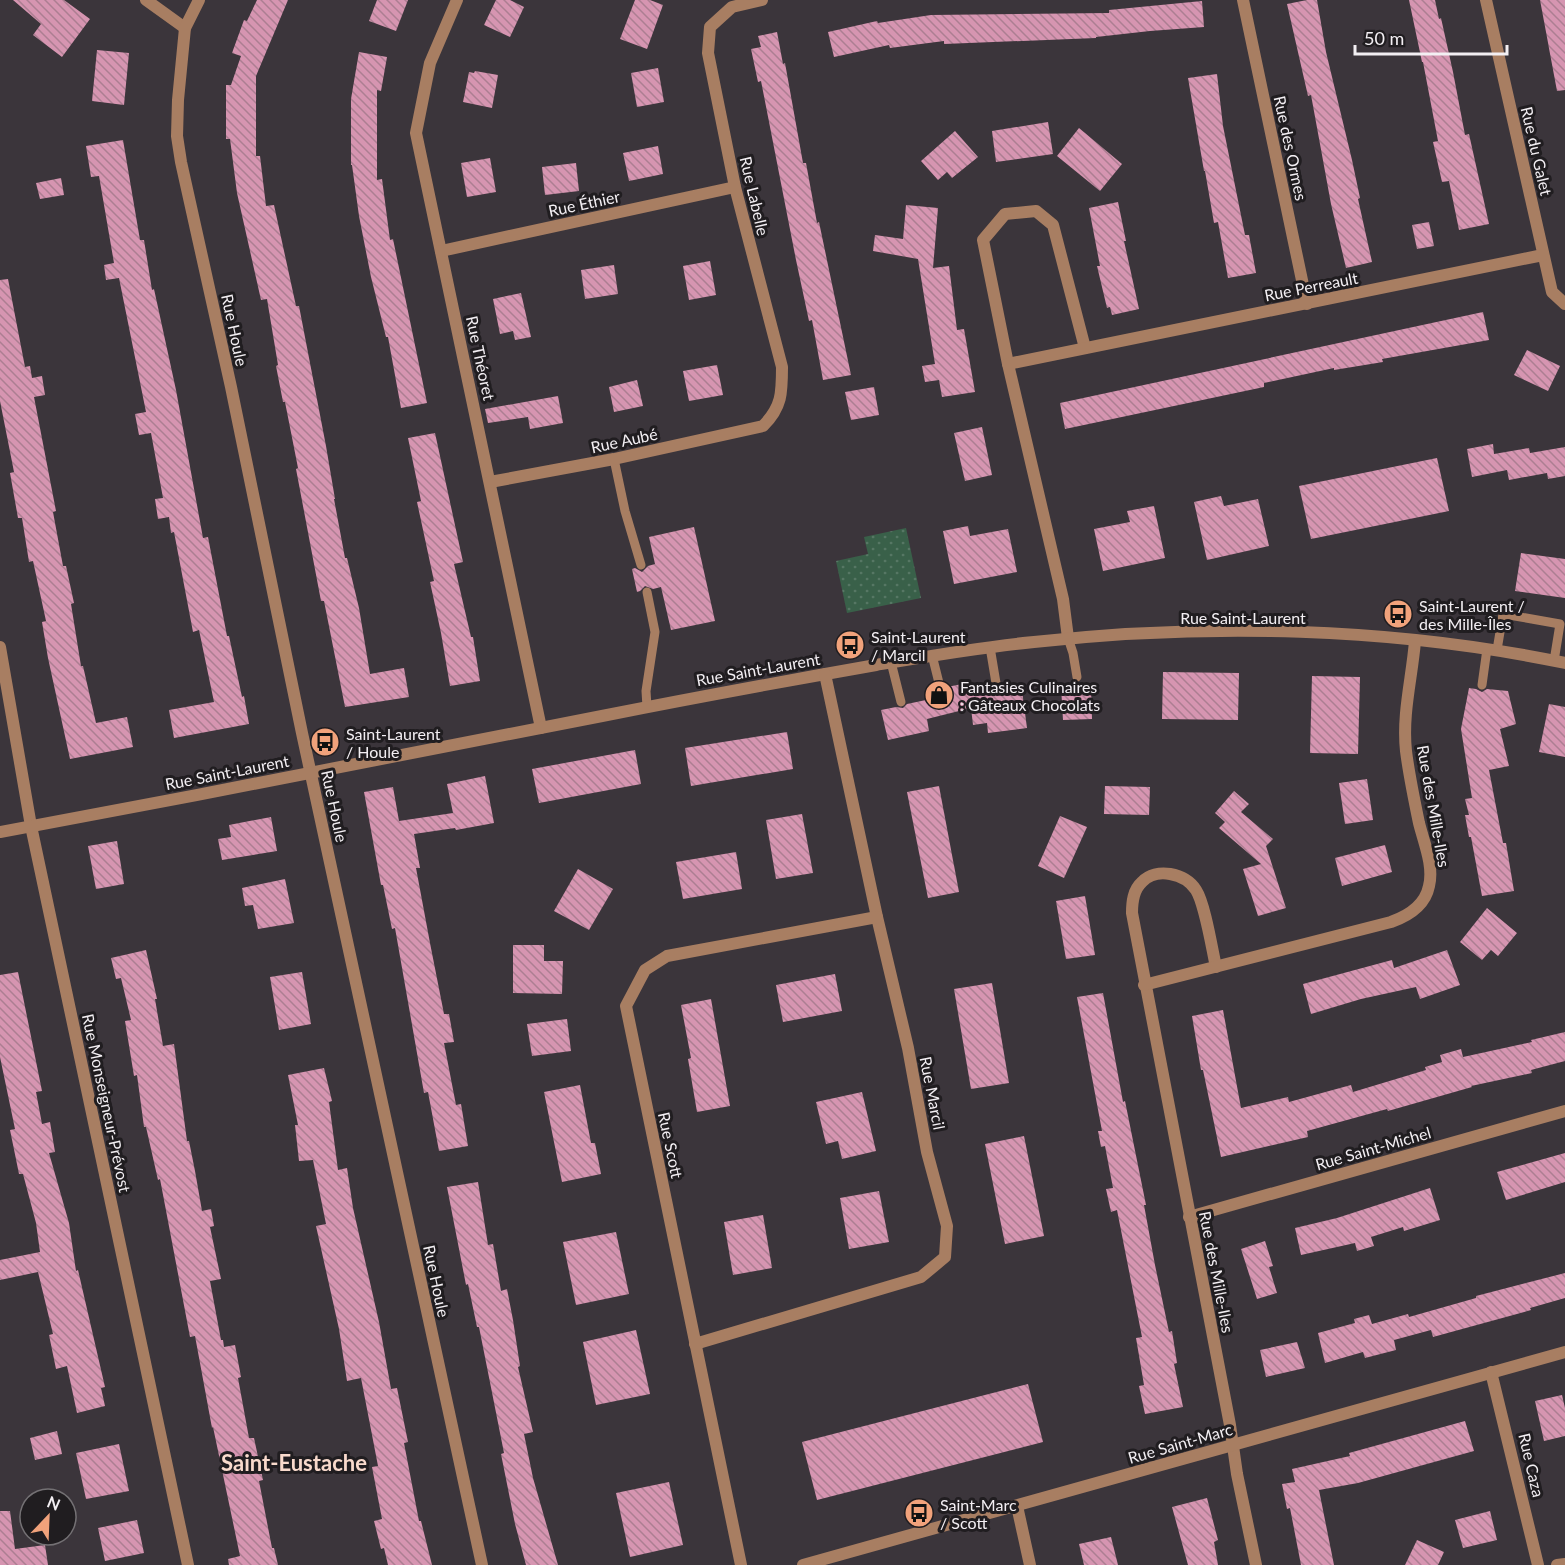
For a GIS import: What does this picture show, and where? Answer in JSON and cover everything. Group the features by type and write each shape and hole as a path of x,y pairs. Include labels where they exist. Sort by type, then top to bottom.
{"street":[{"path":"146,0 185,28 199,0"},
{"name":"Rue Théoret","path":"457,0 430,63 416,133 541,728"},
{"name":"Rue Labelle","path":"762,0 732,7 710,27 708,53 735,187 782,367 782,388 776,414 763,426"},
{"name":"Rue des Ormes","path":"1243,0 1307,304"},
{"name":"Rue du Galet","path":"1486,0 1552,292 1565,304"},
{"name":"Rue Houle","path":"185,28 178,100 177,136 181,162 482,1565"},
{"name":"Rue Éthier","path":"441,251 735,187"},
{"path":"1068,638 1063,599 1008,364 983,240 1005,214 1036,211 1053,225 1085,348"},
{"name":"Rue Perreault","path":"1008,364 1543,255"},
{"name":"Rue Aubé","path":"490,482 614,459 763,426"},
{"name":"Rue Saint-Laurent","path":"0,832 891,662 1068,638 1249,632 1342,635 1492,650 1559,662"},
{"name":"Rue des Mille-Iles","path":"1144,985 1391,922 1405,917 1423,901 1428,892 1430,873 1406,748 1406,709 1415,641"},
{"name":"Rue Monseigneur-Prévost","path":"0,647 31,826 188,1565"},
{"name":"Rue Marcil","path":"694,1344 921,1277 945,1257 947,1226 927,1152 908,1048 877,917 825,674"},
{"name":"Rue des Mille-Iles","path":"1216,968 1201,902 1196,890 1180,876 1160,874 1149,876 1135,892 1132,913 1256,1565"},
{"name":"Rue Scott","path":"741,1565 626,1006 645,970 667,956 877,917"},
{"name":"Rue Saint-Michel","path":"1189,1217 1565,1111"},
{"name":"Rue Saint-Marc","path":"803,1565 1565,1352"},
{"name":"Rue Caza","path":"1491,1372 1538,1565"},
{"path":"1017,1506 1030,1565"},
{"path":"1557,1565 1565,1564"}],"lane":[{"path":"614,459 625,511 641,565"},
{"path":"647,592 656,632 646,691 648,707"},
{"path":"1482,685 1503,614 1560,624 1559,662"},
{"path":"1068,638 1077,677"},
{"path":"990,647 996,683"},
{"path":"932,656 940,687"},
{"path":"891,662 901,702"}],"green space":[{"path":"906,528 921,598 847,613 836,561 868,554 864,537"}],"building":[{"path":"13,0 64,0 90,19 62,57 33,35 41,24"},
{"path":"257,0 288,0 256,76 256,156 260,156 266,206 274,205 296,306 299,306 345,558 347,558 359,608 370,674 404,668 409,697 345,707 324,601 321,601 296,469 298,468 276,366 278,365 267,299 261,300 237,193 230,139 226,139 226,85 231,85 241,56 232,53 244,20 247,21"},
{"path":"377,0 408,0 396,31 369,21"},
{"path":"496,0 510,0 524,7 510,37 484,25"},
{"path":"635,0 650,0 663,5 647,49 620,39"},
{"path":"1317,0 1326,52 1352,160 1372,262 1346,268 1331,204 1311,95 1308,96 1287,4"},
{"path":"1409,0 1435,0 1453,72 1465,135 1469,134 1489,224 1459,230 1449,181 1442,182 1433,142 1438,141"},
{"path":"1540,0 1565,0 1565,90 1557,91"},
{"path":"1202,1 1204,27 1096,38 944,44 944,41 890,48 889,45 834,57 828,32 877,21 878,23 931,15 1109,13 1109,10"},
{"path":"777,32 783,64 785,63 803,163 806,163 851,375 823,380 812,320 809,321 796,260 761,81 758,82 751,49 761,47 758,36"},
{"path":"97,50 129,53 124,105 92,101"},
{"path":"359,52 387,57 381,91 377,90 377,180 382,179 390,240 393,239 427,403 401,408 388,337 386,337 371,277 351,165 351,99"},
{"path":"658,68 664,102 637,107 631,73"},
{"path":"475,71 498,75 492,108 463,102 469,72 474,73"},
{"path":"1217,74 1223,126 1245,235 1249,235 1256,273 1228,278 1218,222 1214,223 1188,78"},
{"path":"1048,122 1053,154 996,162 992,131"},
{"path":"1079,128 1122,164 1100,191 1057,156"},
{"path":"955,131 978,157 952,178 947,172 938,180 921,161"},
{"path":"123,140 140,240 144,240 152,290 154,289 176,390 203,538 208,537 227,636 229,636 242,697 244,696 249,724 174,738 169,710 214,702 199,630 193,632 174,532 171,533 169,517 158,519 155,499 163,498 151,433 139,435 135,414 146,412 119,278 106,280 104,265 114,263 99,176 91,177 86,146"},
{"path":"658,146 663,174 629,181 623,153"},
{"path":"490,158 496,192 467,197 461,163"},
{"path":"576,163 579,191 545,195 542,167"},
{"path":"61,178 64,195 40,199 36,183"},
{"path":"1118,202 1139,309 1112,315 1110,307 1107,308 1097,266 1100,266 1089,208"},
{"path":"906,205 938,208 933,268 949,266 957,330 964,329 975,392 942,397 939,380 925,382 922,366 935,364 918,259 873,251 875,235 903,239"},
{"path":"1429,222 1434,246 1417,249 1412,225"},
{"path":"710,261 716,295 689,300 683,266"},
{"path":"614,265 618,294 585,299 581,270"},
{"path":"8,279 25,367 30,366 32,378 42,376 45,395 34,397 56,511 53,512 63,566 66,566 74,603 71,604 81,666 83,666 96,723 127,717 133,747 70,759 48,658 42,622 46,621 33,561 29,562 22,518 18,518 10,473 14,472 0,401 0,280"},
{"path":"521,293 531,337 515,340 513,331 500,334 493,299"},
{"path":"1483,312 1489,340 1382,359 1383,362 1334,370 1334,368 1264,383 1264,387 1065,429 1060,403"},
{"path":"1527,350 1560,366 1548,391 1514,375"},
{"path":"717,365 723,395 689,401 683,371"},
{"path":"637,380 643,406 614,412 609,387"},
{"path":"874,387 879,415 851,420 845,392"},
{"path":"558,396 563,423 530,429 528,417 488,423 485,409"},
{"path":"982,427 992,475 965,481 954,433"},
{"path":"435,433 463,562 454,564 471,637 473,637 480,681 450,686 430,582 434,581 417,502 421,501 408,438"},
{"path":"1493,444 1494,454 1529,448 1530,453 1565,447 1565,476 1548,479 1547,473 1509,480 1507,470 1472,477 1467,449"},
{"path":"1437,458 1449,511 1311,539 1299,486"},
{"path":"1221,496 1224,506 1258,499 1269,546 1207,560 1194,502"},
{"path":"1154,506 1165,558 1103,571 1094,529 1130,522 1127,511"},
{"path":"968,526 970,536 1008,529 1017,572 954,584 943,531"},
{"path":"694,527 715,621 671,630 661,587 653,589 645,586 637,592 632,569 635,568 642,572 648,566 655,564 649,537"},
{"path":"1521,553 1565,559 1565,598 1515,591"},
{"path":"1163,672 1239,673 1238,720 1162,719"},
{"path":"1312,676 1360,677 1358,754 1310,753"},
{"path":"1021,683 1027,728 988,733 987,723 973,725 971,708 927,719 929,731 888,740 881,710 903,708 907,704 926,700 925,693 934,690 941,694 947,687 962,684 964,690 990,687 997,690 1002,685"},
{"path":"1091,686 1092,719 1063,720 1061,687"},
{"path":"1469,688 1482,692 1487,689 1508,691 1516,724 1500,729 1509,766 1489,770 1503,843 1506,843 1514,891 1482,896 1465,815 1469,815 1465,799 1472,798 1461,729"},
{"path":"1549,704 1565,707 1565,757 1539,752"},
{"path":"787,732 793,769 691,786 685,748"},
{"path":"635,750 641,784 539,803 532,769"},
{"path":"485,776 494,823 414,834 420,868 416,868 430,943 444,1014 449,1014 454,1042 444,1043 456,1105 461,1104 468,1146 439,1151 428,1092 424,1093 395,928 392,929 383,885 381,885 364,792 393,787 399,821 453,813 447,784"},
{"path":"1367,779 1373,820 1345,824 1339,783"},
{"path":"939,786 959,892 928,898 907,792"},
{"path":"1105,786 1150,787 1149,815 1104,814"},
{"path":"1234,791 1249,804 1241,812 1273,839 1266,846 1286,908 1258,916 1243,869 1261,864 1219,828 1225,822 1215,813"},
{"path":"802,814 813,873 776,879 766,820"},
{"path":"1060,816 1087,827 1064,878 1038,866"},
{"path":"271,817 277,851 222,860 218,839 231,837 229,825"},
{"path":"117,841 124,884 96,889 88,846"},
{"path":"1385,845 1392,872 1342,886 1335,858"},
{"path":"736,852 742,889 683,899 676,862"},
{"path":"578,869 613,889 589,930 554,911"},
{"path":"285,879 294,923 258,929 253,905 245,906 242,888"},
{"path":"1085,896 1095,955 1066,959 1056,901"},
{"path":"1487,908 1517,933 1498,956 1491,950 1482,960 1460,942"},
{"path":"513,945 544,945 544,961 563,961 562,994 513,993"},
{"path":"146,950 157,999 155,999 163,1046 174,1044 187,1141 189,1141 202,1211 211,1209 214,1226 210,1227 221,1279 210,1281 221,1340 223,1340 224,1347 235,1345 241,1377 238,1378 249,1438 254,1438 263,1480 259,1481 272,1548 274,1548 278,1565 229,1565 228,1559 240,1556 195,1336 190,1337 160,1179 158,1180 146,1127 144,1127 137,1075 134,1076 125,1021 131,1020 121,978 116,979 111,958"},
{"path":"1447,950 1460,985 1420,999 1416,987 1361,999 1311,1014 1303,984 1392,960 1394,968"},
{"path":"18,972 42,1091 36,1092 42,1124 50,1122 55,1152 49,1153 69,1223 76,1271 78,1270 105,1387 101,1388 105,1406 77,1413 67,1366 56,1369 49,1335 53,1334 38,1272 0,1280 0,1260 40,1252 36,1223 23,1174 19,1174 10,1130 15,1129 0,1057 0,975"},
{"path":"302,972 311,1024 279,1030 270,977"},
{"path":"835,974 842,1011 783,1022 776,985"},
{"path":"992,983 1009,1083 971,1089 954,989"},
{"path":"1103,993 1123,1102 1125,1101 1146,1205 1144,1205 1155,1265 1169,1332 1172,1331 1177,1363 1174,1364 1183,1407 1145,1414 1139,1386 1144,1385 1136,1338 1142,1337 1117,1210 1111,1212 1106,1189 1113,1188 1105,1146 1101,1147 1098,1131 1102,1131 1077,997"},
{"path":"711,999 730,1106 697,1112 688,1059 691,1058 681,1005"},
{"path":"1223,1010 1241,1108 1288,1097 1289,1102 1351,1085 1353,1092 1426,1070 1425,1067 1442,1062 1440,1055 1461,1049 1463,1057 1532,1042 1531,1040 1565,1032 1565,1061 1531,1070 1532,1073 1471,1086 1388,1111 1387,1109 1307,1131 1308,1137 1221,1157 1203,1070 1201,1070 1192,1016"},
{"path":"567,1019 571,1051 532,1056 527,1024"},
{"path":"324,1068 332,1101 329,1102 338,1170 347,1168 353,1208 379,1322 391,1389 397,1388 408,1442 404,1443 419,1521 421,1521 432,1565 388,1565 384,1548 381,1549 374,1521 382,1519 372,1467 378,1466 361,1378 347,1381 339,1329 316,1226 326,1224 313,1160 299,1161 295,1125 298,1125 288,1075"},
{"path":"580,1085 591,1143 595,1143 601,1174 562,1182 544,1092"},
{"path":"862,1092 876,1151 842,1159 838,1141 826,1144 816,1102"},
{"path":"1024,1136 1044,1236 1005,1244 985,1144"},
{"path":"1565,1153 1565,1182 1506,1200 1497,1172"},
{"path":"478,1182 488,1245 493,1244 501,1291 507,1289 513,1320 520,1366 518,1367 533,1432 524,1434 533,1478 558,1565 526,1565 515,1524 501,1454 504,1453 479,1327 477,1327 468,1284 466,1285 447,1187"},
{"path":"1430,1188 1440,1220 1404,1231 1403,1227 1371,1237 1374,1246 1357,1251 1355,1243 1301,1255 1295,1228 1337,1218"},
{"path":"879,1191 889,1242 849,1249 840,1198"},
{"path":"763,1215 772,1268 733,1275 724,1222"},
{"path":"616,1232 629,1294 576,1305 563,1242"},
{"path":"1265,1241 1273,1266 1269,1267 1277,1293 1257,1299 1241,1249"},
{"path":"1565,1273 1565,1298 1530,1308 1531,1310 1433,1337 1431,1330 1394,1340 1396,1350 1365,1358 1363,1352 1325,1363 1318,1333 1355,1323 1354,1319 1369,1315 1372,1324 1408,1314 1409,1317 1476,1298 1476,1296"},
{"path":"636,1330 650,1394 596,1405 583,1342"},
{"path":"1297,1342 1305,1368 1266,1377 1260,1350"},
{"path":"1028,1384 1043,1442 817,1500 802,1442"},
{"path":"1562,1395 1565,1408 1565,1436 1544,1441 1535,1401"},
{"path":"1465,1421 1474,1451 1358,1483 1319,1490 1334,1565 1301,1565 1290,1508 1287,1509 1282,1484 1295,1482 1292,1469 1350,1456 1349,1453"},
{"path":"57,1431 62,1454 35,1460 30,1438"},
{"path":"119,1444 129,1491 86,1499 76,1453"},
{"path":"669,1482 683,1545 630,1557 616,1493"},
{"path":"1207,1498 1218,1540 1214,1542 1218,1565 1188,1565 1172,1507"},
{"path":"0,1511 10,1511 15,1549 45,1547 48,1565 0,1565"},
{"path":"1490,1511 1497,1540 1463,1548 1455,1520"},
{"path":"137,1520 144,1553 105,1561 98,1528"},
{"path":"1111,1537 1118,1565 1084,1565 1079,1544"},
{"path":"1417,1540 1444,1552 1438,1565 1405,1565"}],"place":[{"name":"Saint-Laurent / des Mille-Îles","path":"1398,614"},
{"name":"Saint-Laurent / Marcil","path":"850,645"},
{"name":"Fantasies Culinaires : Gâteaux Chocolats","path":"939,695"},
{"name":"Saint-Laurent / Houle","path":"325,742"},
{"name":"Saint-Marc / Scott","path":"919,1513"}],"district":[{"name":"Saint-Eustache","path":"294,1462"}]}
